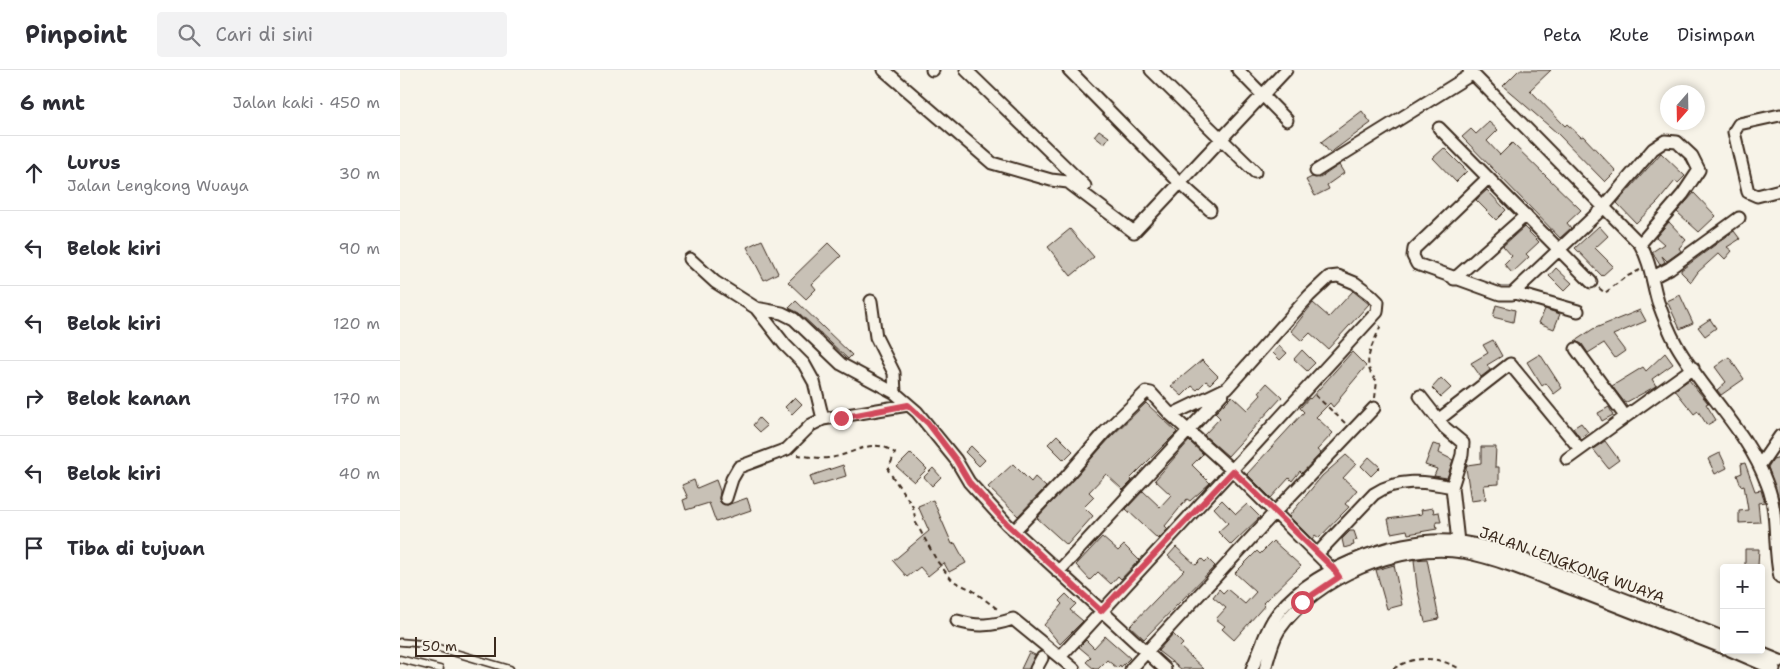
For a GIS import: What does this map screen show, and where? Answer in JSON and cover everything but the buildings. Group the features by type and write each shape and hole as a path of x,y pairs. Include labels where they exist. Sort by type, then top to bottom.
{"street":[{"path":"884,70 992,163 1051,180 1068,182 1134,232"},
{"path":"966,70 1062,165 1134,232"},
{"path":"1069,70 1181,184 1210,210"},
{"path":"1151,70 1255,172"},
{"path":"1238,70 1264,94 1287,120"},
{"path":"1134,232 1286,70"},
{"path":"1316,172 1471,72 1640,244 1650,265 1658,301 1676,343 1760,465 1768,484 1773,506 1776,553 1780,577"},
{"path":"1780,115 1739,124 1734,132 1748,192 1757,196 1780,190"},
{"path":"1439,128 1591,282"},
{"path":"1515,293 1603,208 1653,149 1665,141 1677,142 1692,156 1699,170 1697,176 1640,244"},
{"path":"1488,178 1413,252 1417,264 1454,279 1500,294 1515,293 1578,311"},
{"path":"1454,279 1526,215"},
{"path":"1653,277 1670,268 1739,218"},
{"path":"690,259 715,282 756,308 789,316 841,364 895,393 928,423 956,460 969,482 1014,531 1165,669"},
{"path":"1058,572 1227,388 1299,306 1329,277 1344,278 1362,287 1378,302 1377,312 1307,387 1233,471 1060,657"},
{"path":"870,301 876,338 894,373 895,393"},
{"path":"756,308 785,345 804,364 814,382 823,419"},
{"path":"1576,349 1625,416"},
{"path":"1438,420 1510,364 1580,450"},
{"path":"1567,459 1693,368"},
{"path":"1171,415 1227,388"},
{"path":"1014,531 1066,477 1104,432 1143,393 1151,393 1171,415 1233,471 1336,573"},
{"path":"1420,396 1438,420 1463,443 1462,455 1452,488 1458,542"},
{"path":"726,498 732,479 739,467 788,449 811,425 823,419 908,405"},
{"path":"1131,669 1275,512 1374,408"},
{"path":"1760,465 1780,436"},
{"path":"1317,554 1374,494 1384,487 1398,483 1432,482 1452,488"},
{"name":"JALAN LENGKONG WUAYA","path":"1252,669 1273,620 1306,585 1400,547 1432,542 1458,542 1497,551 1720,636"},
{"name":"JALAN LENGKONG WUAYA","path":"1265,669 1278,632 1292,613 1336,573 1403,554 1446,550 1465,552 1514,566 1720,646"},
{"path":"957,622 974,626 995,625 1013,619 1074,669"},
{"path":"1739,654 1774,669"},
{"path":"1762,654 1780,662"},
{"path":"1036,669 1042,658"}],"lane":[{"path":"400,642 425,644 490,666 510,669"},
{"path":"400,659 440,669"}],"path":[{"path":"1591,282 1605,294 1624,278 1650,265"},
{"path":"1374,408 1377,381 1372,376 1368,358 1369,348 1377,336 1384,314 1377,312"},
{"path":"1307,387 1352,430"},
{"path":"777,452 827,458 848,454 876,444 888,448 895,453 888,470 913,507 916,523 937,560 954,581 972,590 1013,619"},
{"path":"1393,669 1412,659 1446,661 1460,669"}],"route":[{"path":"841,418 908,405 928,423 956,460 969,482 1007,524 1101,611 1233,471 1333,568 1339,577 1302,602"}]}
